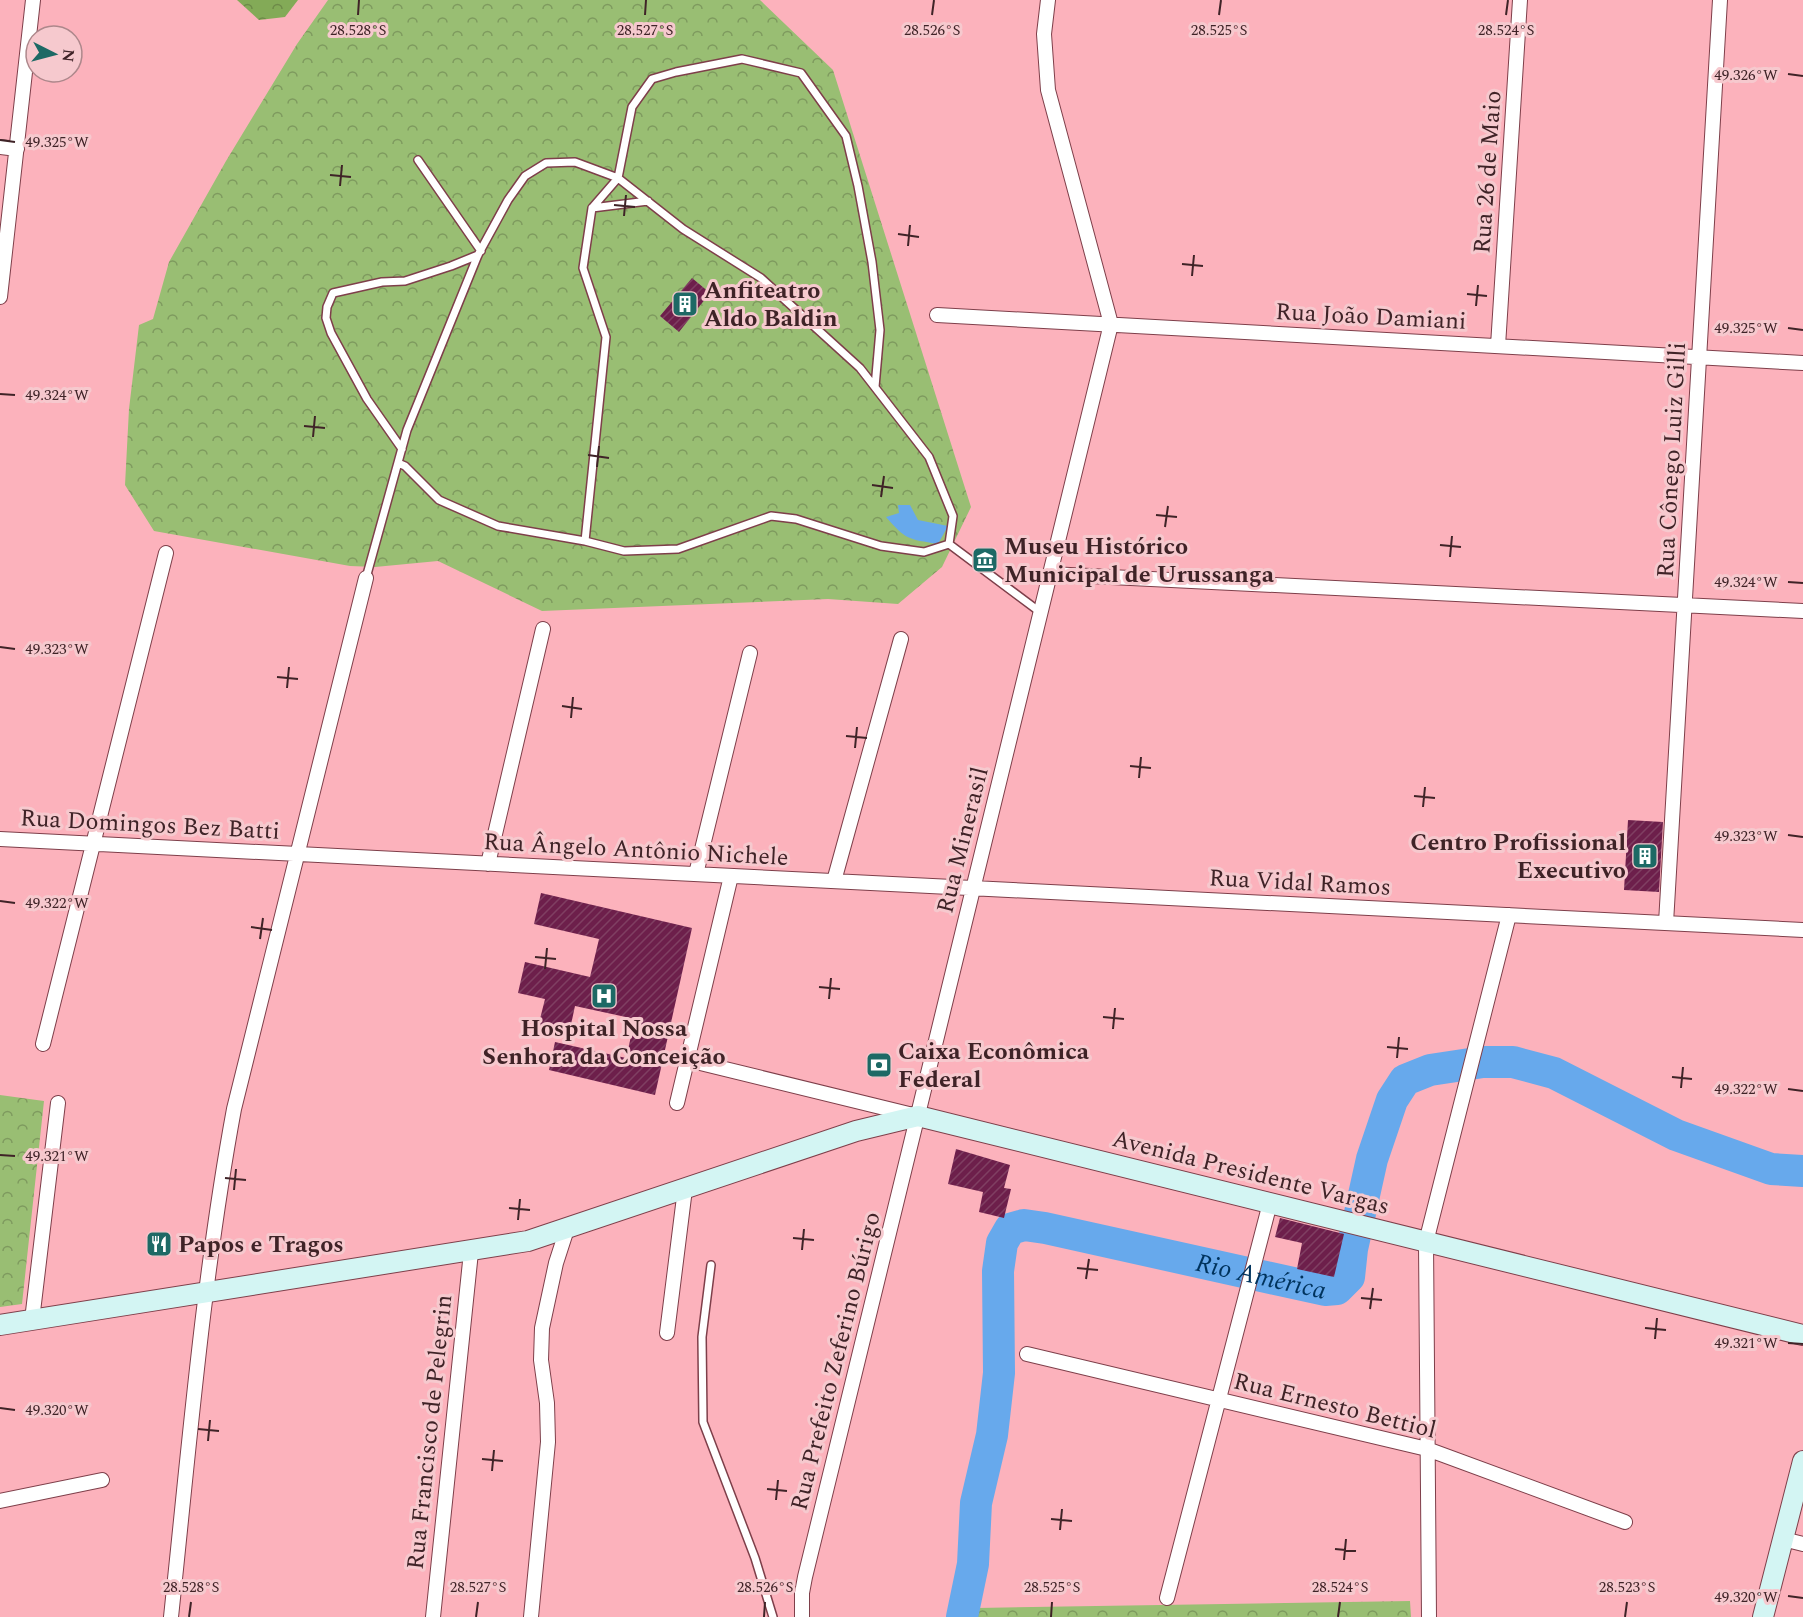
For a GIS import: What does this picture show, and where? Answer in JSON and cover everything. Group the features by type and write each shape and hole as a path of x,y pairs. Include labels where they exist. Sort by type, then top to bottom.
{"street":[{"path":"0,297 33,0"},
{"path":"1048,0 1044,34 1048,90 1112,324"},
{"name":"Rua 26 de Maio","path":"1498,346 1520,0"},
{"name":"Rua Cônego Luiz Gilli","path":"1666,923 1720,0"},
{"path":"0,147 17,149"},
{"name":"Rua João Damiani","path":"937,315 1803,363"},
{"name":"Rua Minerasil","path":"918,1116 1112,324"},
{"path":"44,1044 166,553"},
{"path":"1050,573 1803,611"},
{"path":"171,1617 206,1293 219,1193 234,1110 366,578"},
{"path":"488,864 543,629"},
{"path":"834,881 901,639"},
{"path":"696,874 750,653"},
{"name":"Rua Domingos Bez Batti","path":"0,839 297,854"},
{"name":"Rua Ângelo Antônio Nichele","path":"297,854 974,888"},
{"path":"677,1103 731,876"},
{"name":"Rua Vidal Ramos","path":"974,888 1803,930"},
{"path":"1429,1617 1425,1242 1509,915"},
{"name":"Avenida Presidente Vargas","path":"687,1059 1803,1335"},
{"path":"32,1320 58,1103"},
{"path":"0,1325 471,1252 528,1241 856,1131 918,1116"},
{"name":"Rua Prefeito Zeferino Búrigo","path":"802,1617 802,1593 918,1116"},
{"path":"667,1333 685,1189"},
{"path":"1167,1598 1270,1203"},
{"path":"531,1617 548,1442 547,1403 541,1360 542,1328 556,1263 567,1229"},
{"name":"Rua Francisco de Pelegrin","path":"433,1617 471,1252"},
{"name":"Rua Ernesto Bettiol","path":"1027,1354 1427,1449 1625,1522"},
{"path":"1763,1617 1803,1461"},
{"path":"0,1501 102,1480"},
{"path":"1783,1539 1803,1544"}],"lane":[{"path":"585,541 606,337 583,268 592,208 618,178 632,107 652,79 742,59 801,73 846,136 872,262 880,330 875,387"},
{"path":"418,160 479,253"},
{"path":"366,578 407,430 479,253 508,200 525,176 546,163 575,162 618,178 684,229 761,278 860,368 929,457 953,516 949,544"},
{"path":"592,208 648,201"},
{"path":"402,449 367,399 331,333 326,318 327,307 333,293 382,282 405,281 452,266 479,253"},
{"path":"398,463 405,466 439,500 474,517 498,526 585,541 624,551 678,549 771,516 796,519 881,546 924,552 949,544"},
{"path":"949,544 1041,612"},
{"path":"711,1265 702,1337 703,1422 755,1558 773,1617"}],"green space":[{"path":"237,0 298,0 285,17 259,20"},
{"path":"328,0 760,0 833,70 971,507 942,567 898,604 828,599 542,611 438,561 375,567 350,566 154,531 125,485 129,409 139,325 153,319 169,262 226,161 297,44"},
{"path":"0,1095 44,1101 22,1304 0,1307"},
{"path":"1410,1601 1411,1617 978,1617 977,1608"}],"water":[{"path":"898,505 910,505 918,520 948,526 938,544 908,537 898,530 886,517 899,513"}],"building":[{"name":"Anfiteatro Aldo Baldin","path":"692,278 710,293 679,332 660,316"},
{"name":"Centro Profissional Executivo","path":"1628,820 1663,822 1659,892 1624,890"},
{"name":"Hospital Nossa Senhora da Conceição","path":"541,893 692,928 655,1095 549,1070 555,1042 626,1058 635,1019 575,1006 569,1034 538,1027 545,999 518,993 525,962 590,977 599,939 534,924"},
{"path":"956,1149 1010,1165 1004,1188 1011,1189 1004,1218 979,1212 983,1192 948,1184"},
{"path":"1280,1218 1344,1234 1334,1277 1297,1269 1302,1243 1275,1237"}],"waterway":[{"name":"Rio América","path":"962,1617 973,1564 976,1503 992,1435 999,1373 998,1271 1002,1243 1010,1229 1024,1225 1045,1228 1325,1290 1337,1289 1349,1277 1352,1249 1372,1159 1392,1100 1405,1080 1430,1070 1483,1062 1513,1062 1554,1073 1676,1135 1771,1169 1803,1171"}],"place":[{"name":"Anfiteatro Aldo Baldin","path":"685,304"},
{"name":"Museu Histórico Municipal de Urussanga","path":"985,560"},
{"name":"Centro Profissional Executivo","path":"1645,856"},
{"name":"Hospital Nossa Senhora da Conceição","path":"604,996"},
{"name":"Caixa Econômica Federal","path":"879,1065"},
{"name":"Papos e Tragos","path":"159,1244"}]}
